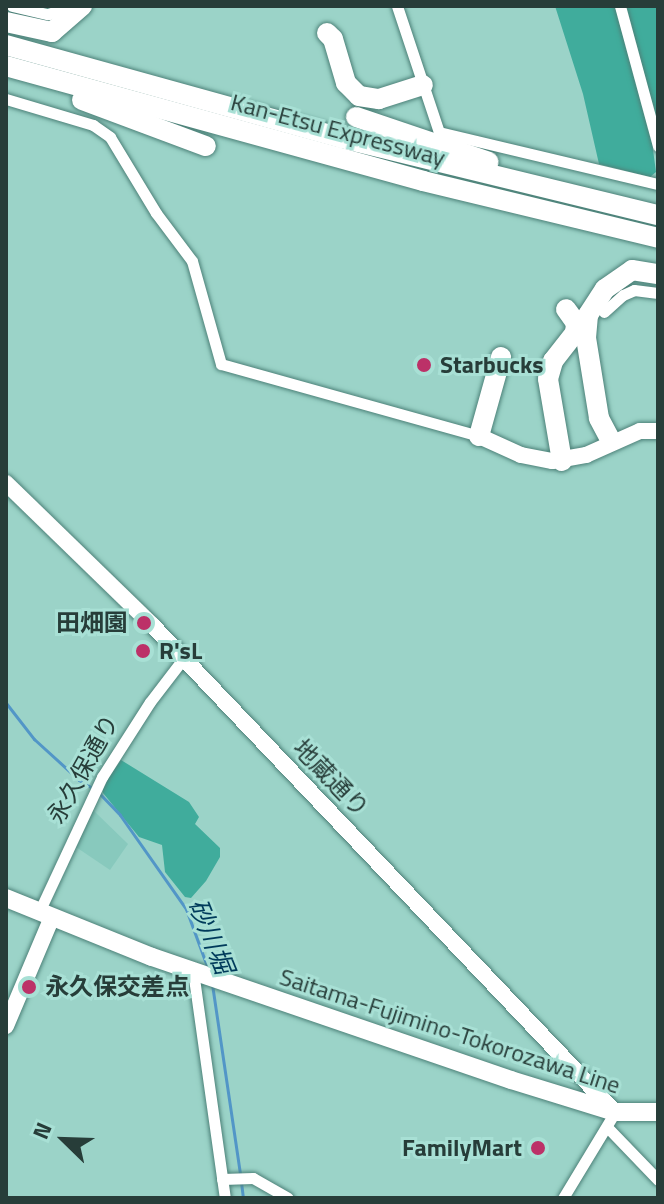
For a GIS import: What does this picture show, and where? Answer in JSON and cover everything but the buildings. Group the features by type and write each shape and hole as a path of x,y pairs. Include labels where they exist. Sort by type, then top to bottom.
{"highway":[{"path":"6,22 52,32 82,6"},
{"path":"327,33 333,39 346,83 359,96 379,99 423,85"},
{"name":"Kan-Etsu Expressway","path":"6,45 341,138 650,214"},
{"name":"Kan-Etsu Expressway","path":"6,66 423,181 658,238"},
{"path":"6,75 125,114 206,146"},
{"path":"356,117 650,214"},
{"path":"611,441 599,418 586,338 588,315 605,289 632,270 658,274"},
{"path":"562,461 548,379 553,361 575,333 576,323 566,309"},
{"path":"479,436 501,357"}],"main road":[{"name":"Saitama-Fujimino-Tokorozawa Line","path":"6,898 194,972 511,1080 612,1120 658,1112"}],"street":[{"path":"12,6 48,14 73,6"},
{"path":"397,6 439,132 658,184"},
{"path":"620,6 658,146"},
{"path":"6,99 93,125 110,137 156,213 192,261 221,364 479,436 531,458 562,461 586,455 611,441 640,431 658,431"},
{"path":"604,312 634,290 658,293"},
{"name":"地蔵通り","path":"6,483 58,530 183,659 612,1120"},
{"name":"永久保通り","path":"6,1026 87,805 150,702 183,659"},
{"path":"194,972 225,1198"},
{"path":"563,1198 612,1120 658,1180"},
{"path":"222,1179 245,1176 288,1198"}],"shaded area":[{"path":"555,6 658,6 658,119 649,120 656,172 650,177 599,164 583,94"},
{"path":"121,760 189,802 199,817 195,824 220,848 220,857 206,881 191,898 185,897 165,872 162,845 139,837 103,793 103,786"},
{"path":"92,809 128,844 110,870 73,845"}],"waterway":[{"name":"砂川堀","path":"6,703 34,739 79,780 94,789"},
{"name":"砂川堀","path":"100,794 120,815 186,909 208,969"},
{"name":"砂川堀","path":"212,984 240,1174"},
{"name":"砂川堀","path":"241,1182 243,1198"}],"place":[{"name":"Starbucks","path":"424,365"},
{"name":"田畑園","path":"144,623"},
{"name":"R'sL","path":"143,651"},
{"name":"永久保交差点","path":"29,987"},
{"name":"FamilyMart","path":"538,1148"}]}
